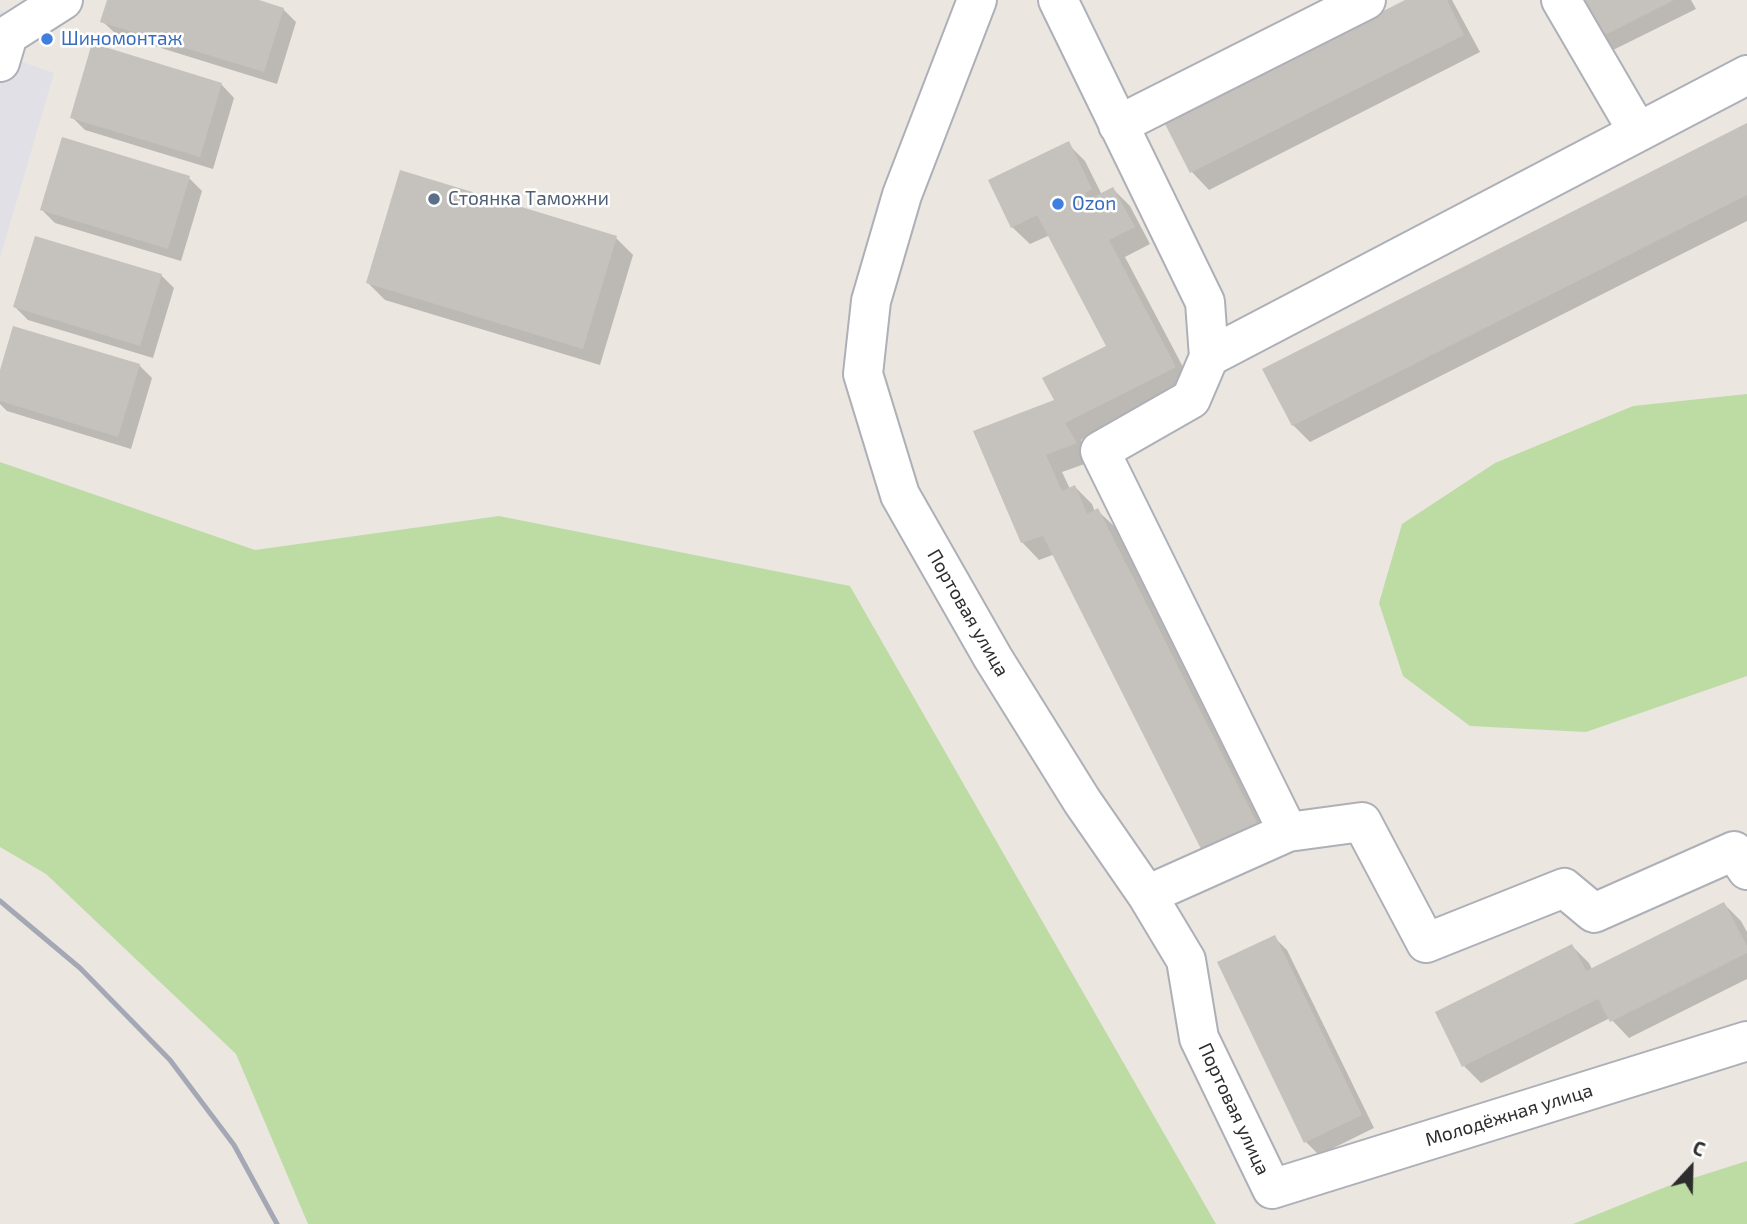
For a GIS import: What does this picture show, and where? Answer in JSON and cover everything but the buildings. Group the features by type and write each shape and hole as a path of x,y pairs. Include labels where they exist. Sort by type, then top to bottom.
{"street":[{"path":"0,62 8,35 63,0"},
{"name":"Портовая улица","path":"977,0 902,195 871,300 863,374 900,495 993,659 1082,800 1147,895 1186,960 1199,1038 1272,1189"},
{"path":"1058,0 1205,302 1209,357 1191,399 1100,451 1288,831"},
{"path":"1118,125 1366,0"},
{"path":"1560,0 1638,132"},
{"path":"1209,357 1747,75"},
{"path":"1147,895 1288,831 1362,822 1426,943 1564,888 1594,913 1734,851 1747,870"},
{"name":"Молодёжная улица","path":"1272,1189 1747,1041"}],"shaded area":[{"path":"0,10 25,18 17,60 54,73 0,258"}],"green space":[{"path":"1747,394 1747,676 1586,732 1470,726 1403,676 1379,603 1402,524 1495,463 1633,406"},
{"path":"0,462 255,550 499,516 850,586 1216,1224 308,1224 236,1054 46,874 0,847"},
{"path":"1747,1161 1747,1224 1573,1224 1668,1186"}],"railway":[{"path":"0,901 80,968 170,1060 234,1145 277,1224"}],"place":[{"name":"Шиномонтаж","path":"47,39"},
{"name":"Стоянка Таможни","path":"434,199"},
{"name":"Ozon","path":"1058,204"}]}
